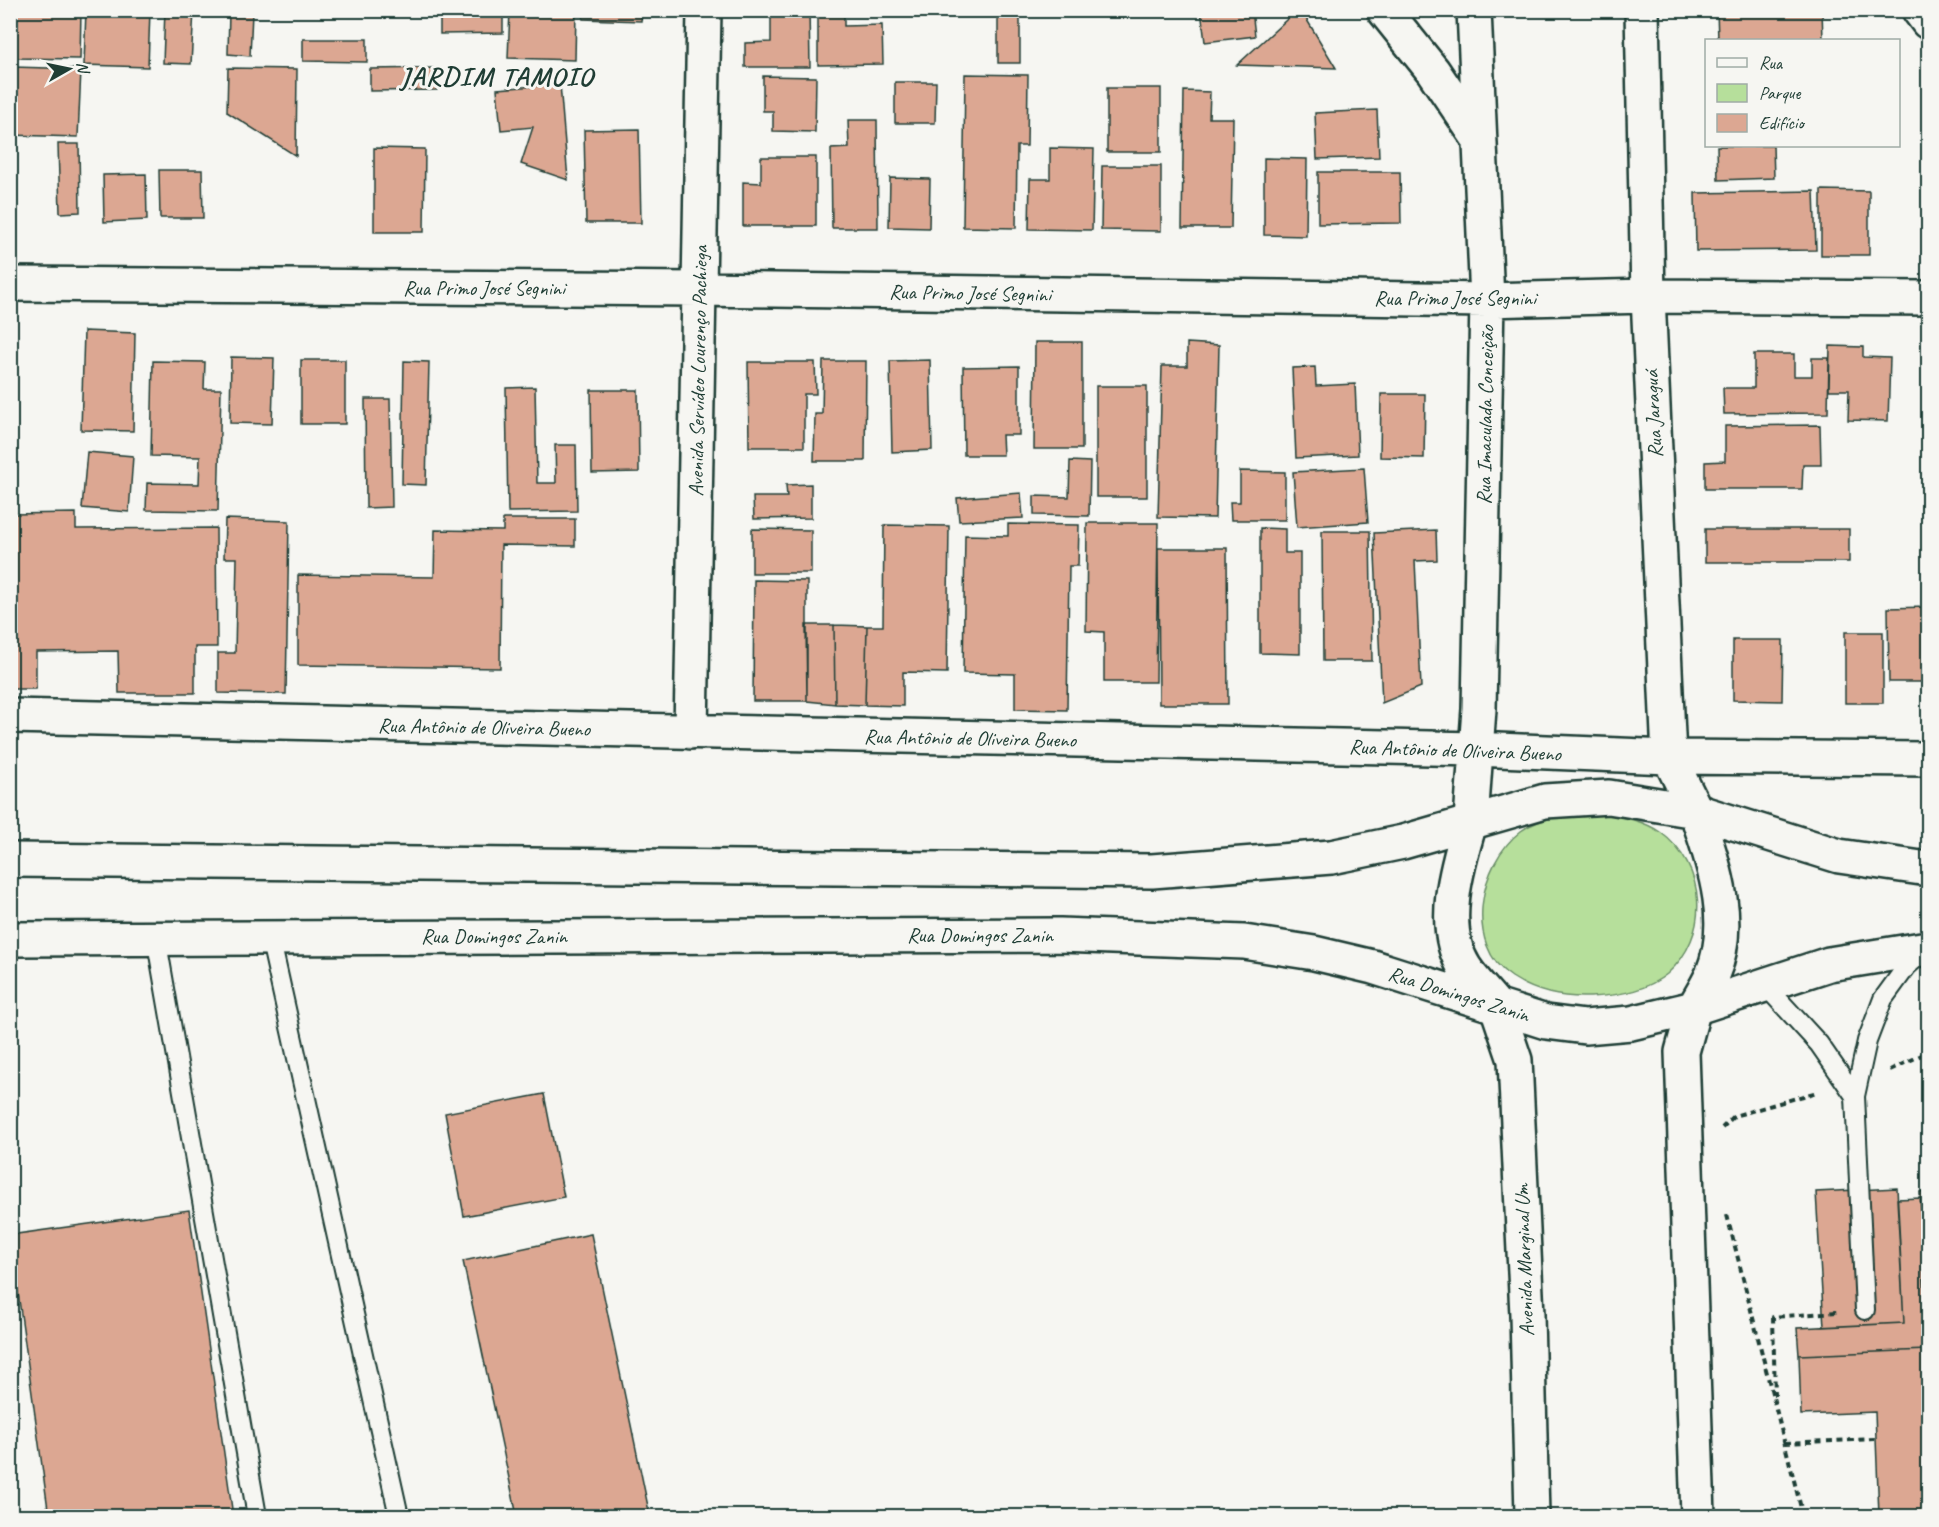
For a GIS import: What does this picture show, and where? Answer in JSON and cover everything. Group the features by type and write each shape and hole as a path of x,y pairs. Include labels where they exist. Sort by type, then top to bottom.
{"street":[{"name":"Avenida Servídeo Lourenço Pachiega","path":"691,732 704,10"},
{"path":"1384,10 1433,71 1479,139"},
{"name":"Rua Imaculada Conceição","path":"1474,10 1487,300 1479,709 1471,820 1457,867 1452,911 1455,938 1464,966 1497,1007"},
{"name":"Rua Jaraguá","path":"1642,10 1648,296 1669,758 1696,812 1721,895 1721,933 1713,974 1694,1008"},
{"path":"1919,10 1929,22"},
{"name":"Rua Primo José Segnini","path":"10,284 699,289 1487,300 1648,296 1929,298"},
{"name":"Rua Antônio de Oliveira Bueno","path":"10,716 1475,749 1669,758 1929,759"},
{"path":"10,860 1152,871 1331,857 1403,842 1471,820 1545,801 1609,797 1696,812 1839,856 1929,869"},
{"name":"Rua Domingos Zanin","path":"10,939 1060,934 1244,942 1314,953 1373,967 1546,1022 1585,1027 1631,1023 1694,1008 1829,964 1927,948"},
{"name":"Avenida Marginal Um","path":"1497,1007 1515,1060 1527,1315 1532,1516"},
{"path":"1694,1008 1682,1052 1698,1516"}],"lane":[{"path":"156,937 257,1516"},
{"path":"270,937 399,1516"},
{"path":"1865,1310 1855,1086 1867,1041 1883,999 1907,966 1927,948"},
{"path":"1764,984 1855,1086"}],"path":[{"path":"1720,1136 1722,1127 1734,1116 1855,1086 1900,1068 1929,1052"},
{"path":"1726,1210 1803,1516"},
{"path":"1775,1402 1773,1317 1823,1313"},
{"path":"1785,1443 1876,1438"}],"green space":[{"path":"1605,814 1634,820 1654,828 1676,846 1687,863 1698,901 1697,921 1691,941 1681,958 1667,974 1650,985 1630,992 1580,997 1559,995 1530,987 1512,977 1497,963 1487,945 1482,925 1482,904 1495,863 1507,845 1530,825 1561,816"}],"building":[{"path":"16,10 81,10 80,59 15,58"},
{"path":"86,10 150,10 148,67 84,65"},
{"path":"165,10 194,10 191,64 163,63"},
{"path":"440,10 503,10 503,33 440,34"},
{"path":"510,10 576,10 575,60 508,58"},
{"path":"583,10 642,10 641,21 583,19"},
{"path":"771,10 809,10 810,67 745,67 745,43 771,42"},
{"path":"818,10 844,10 844,26 882,25 883,64 818,65"},
{"path":"998,10 1020,10 1020,63 998,63"},
{"path":"1201,10 1252,10 1255,36 1205,42"},
{"path":"1297,10 1301,10 1336,68 1237,65"},
{"path":"1717,10 1822,10 1823,39 1718,39"},
{"path":"229,12 252,13 250,56 228,54"},
{"path":"303,39 367,39 367,62 303,61"},
{"path":"13,67 81,69 78,137 10,135"},
{"path":"228,68 297,69 296,156 227,112"},
{"path":"436,68 437,90 370,91 370,69"},
{"path":"965,74 1028,75 1027,146 1017,146 1016,228 963,227"},
{"path":"763,76 816,77 815,132 773,131 773,111 763,111"},
{"path":"895,82 936,82 935,123 895,123"},
{"path":"560,84 568,180 521,164 533,127 501,130 497,89"},
{"path":"1107,88 1161,88 1161,152 1107,152"},
{"path":"1184,91 1210,92 1209,118 1233,118 1231,228 1182,228"},
{"path":"1377,110 1379,157 1317,159 1315,113"},
{"path":"848,120 877,120 878,228 832,228 831,149 849,148"},
{"path":"639,129 641,223 586,223 584,130"},
{"path":"58,144 79,144 80,212 60,213"},
{"path":"1717,147 1773,147 1774,178 1718,180"},
{"path":"374,148 425,149 424,232 374,232"},
{"path":"1050,148 1094,149 1092,230 1029,229 1030,179 1050,179"},
{"path":"761,157 816,157 816,226 743,226 743,182 761,183"},
{"path":"1264,158 1307,159 1306,236 1264,235"},
{"path":"1102,166 1161,166 1161,231 1101,230"},
{"path":"159,170 202,170 203,218 160,218"},
{"path":"1318,172 1400,172 1401,223 1318,224"},
{"path":"146,174 147,220 104,222 103,175"},
{"path":"890,178 930,179 929,228 889,227"},
{"path":"1821,190 1869,191 1869,255 1821,255"},
{"path":"1814,191 1816,250 1696,251 1695,193"},
{"path":"84,331 135,333 133,431 81,430"},
{"path":"1035,342 1082,342 1082,449 1034,449"},
{"path":"1187,343 1219,345 1215,518 1158,517 1162,366 1187,366"},
{"path":"1830,346 1863,347 1863,357 1890,358 1888,421 1848,420 1849,390 1829,390"},
{"path":"1754,354 1794,354 1794,376 1812,376 1812,358 1829,358 1828,413 1724,414 1723,388 1754,388"},
{"path":"231,357 274,358 272,424 230,423"},
{"path":"301,360 345,360 345,424 301,424"},
{"path":"930,360 932,450 892,452 890,361"},
{"path":"153,361 205,362 204,389 221,389 218,511 146,510 147,483 199,484 200,457 151,456"},
{"path":"404,361 429,362 426,485 402,484"},
{"path":"823,361 866,361 865,461 814,461 815,414 822,414"},
{"path":"748,362 815,362 816,394 804,394 804,447 749,447"},
{"path":"1019,366 1019,435 1002,435 1003,455 964,455 963,367"},
{"path":"1315,367 1316,386 1355,384 1358,455 1296,458 1292,368"},
{"path":"1096,386 1147,386 1147,497 1096,497"},
{"path":"535,387 537,483 556,483 555,445 576,445 577,511 508,512 506,388"},
{"path":"591,390 638,390 639,472 592,473"},
{"path":"1381,394 1425,394 1424,458 1380,457"},
{"path":"365,399 390,399 392,507 366,508"},
{"path":"1820,425 1821,465 1803,465 1802,489 1705,489 1705,462 1725,461 1725,426"},
{"path":"87,452 133,456 129,512 82,508"},
{"path":"1070,461 1090,462 1089,516 1034,515 1034,496 1069,497"},
{"path":"1364,468 1368,522 1297,527 1293,472"},
{"path":"1240,471 1285,472 1285,520 1231,520 1230,502 1240,502"},
{"path":"811,484 811,518 754,519 753,497 787,497 786,485"},
{"path":"1021,493 1023,518 959,521 957,498"},
{"path":"76,513 76,529 216,528 217,647 195,647 195,693 119,693 118,651 36,652 36,689 10,689 10,514"},
{"path":"225,519 289,521 286,694 218,693 218,653 235,653 237,558 224,558"},
{"path":"503,519 575,519 575,546 501,545 500,668 298,665 298,575 434,577 435,530 503,531"},
{"path":"1087,523 1158,523 1156,682 1104,682 1104,632 1086,631"},
{"path":"1008,524 1079,525 1078,566 1069,566 1067,710 1015,709 1015,674 963,673 965,535 1008,536"},
{"path":"884,525 949,526 947,673 903,672 903,706 865,705 867,626 883,626"},
{"path":"1260,528 1285,529 1285,553 1300,553 1300,654 1260,653"},
{"path":"752,529 811,530 811,573 752,573"},
{"path":"1705,529 1849,529 1849,562 1705,562"},
{"path":"1436,530 1437,560 1415,561 1421,687 1382,703 1374,533"},
{"path":"1322,531 1370,531 1372,661 1323,661"},
{"path":"1158,548 1227,548 1228,704 1159,704"},
{"path":"754,580 807,581 807,701 753,701"},
{"path":"1928,607 1928,682 1889,682 1888,608"},
{"path":"806,625 834,625 835,704 807,701"},
{"path":"834,625 867,626 865,705 835,704"},
{"path":"1845,632 1883,632 1883,703 1845,703"},
{"path":"1733,640 1783,640 1782,701 1733,700"},
{"path":"544,1094 564,1197 464,1216 445,1113"},
{"path":"1897,1188 1904,1323 1824,1327 1816,1192"},
{"path":"1928,1191 1928,1516 1879,1516 1875,1412 1801,1415 1799,1355 1927,1350 1920,1192"},
{"path":"1921,1198 1927,1350 1799,1355 1797,1328 1904,1323 1897,1199"},
{"path":"189,1210 233,1516 49,1516 10,1235"},
{"path":"591,1234 650,1516 517,1516 463,1261"}],"district":[{"name":"JARDIM TAMOIO","path":"497,76"}]}
